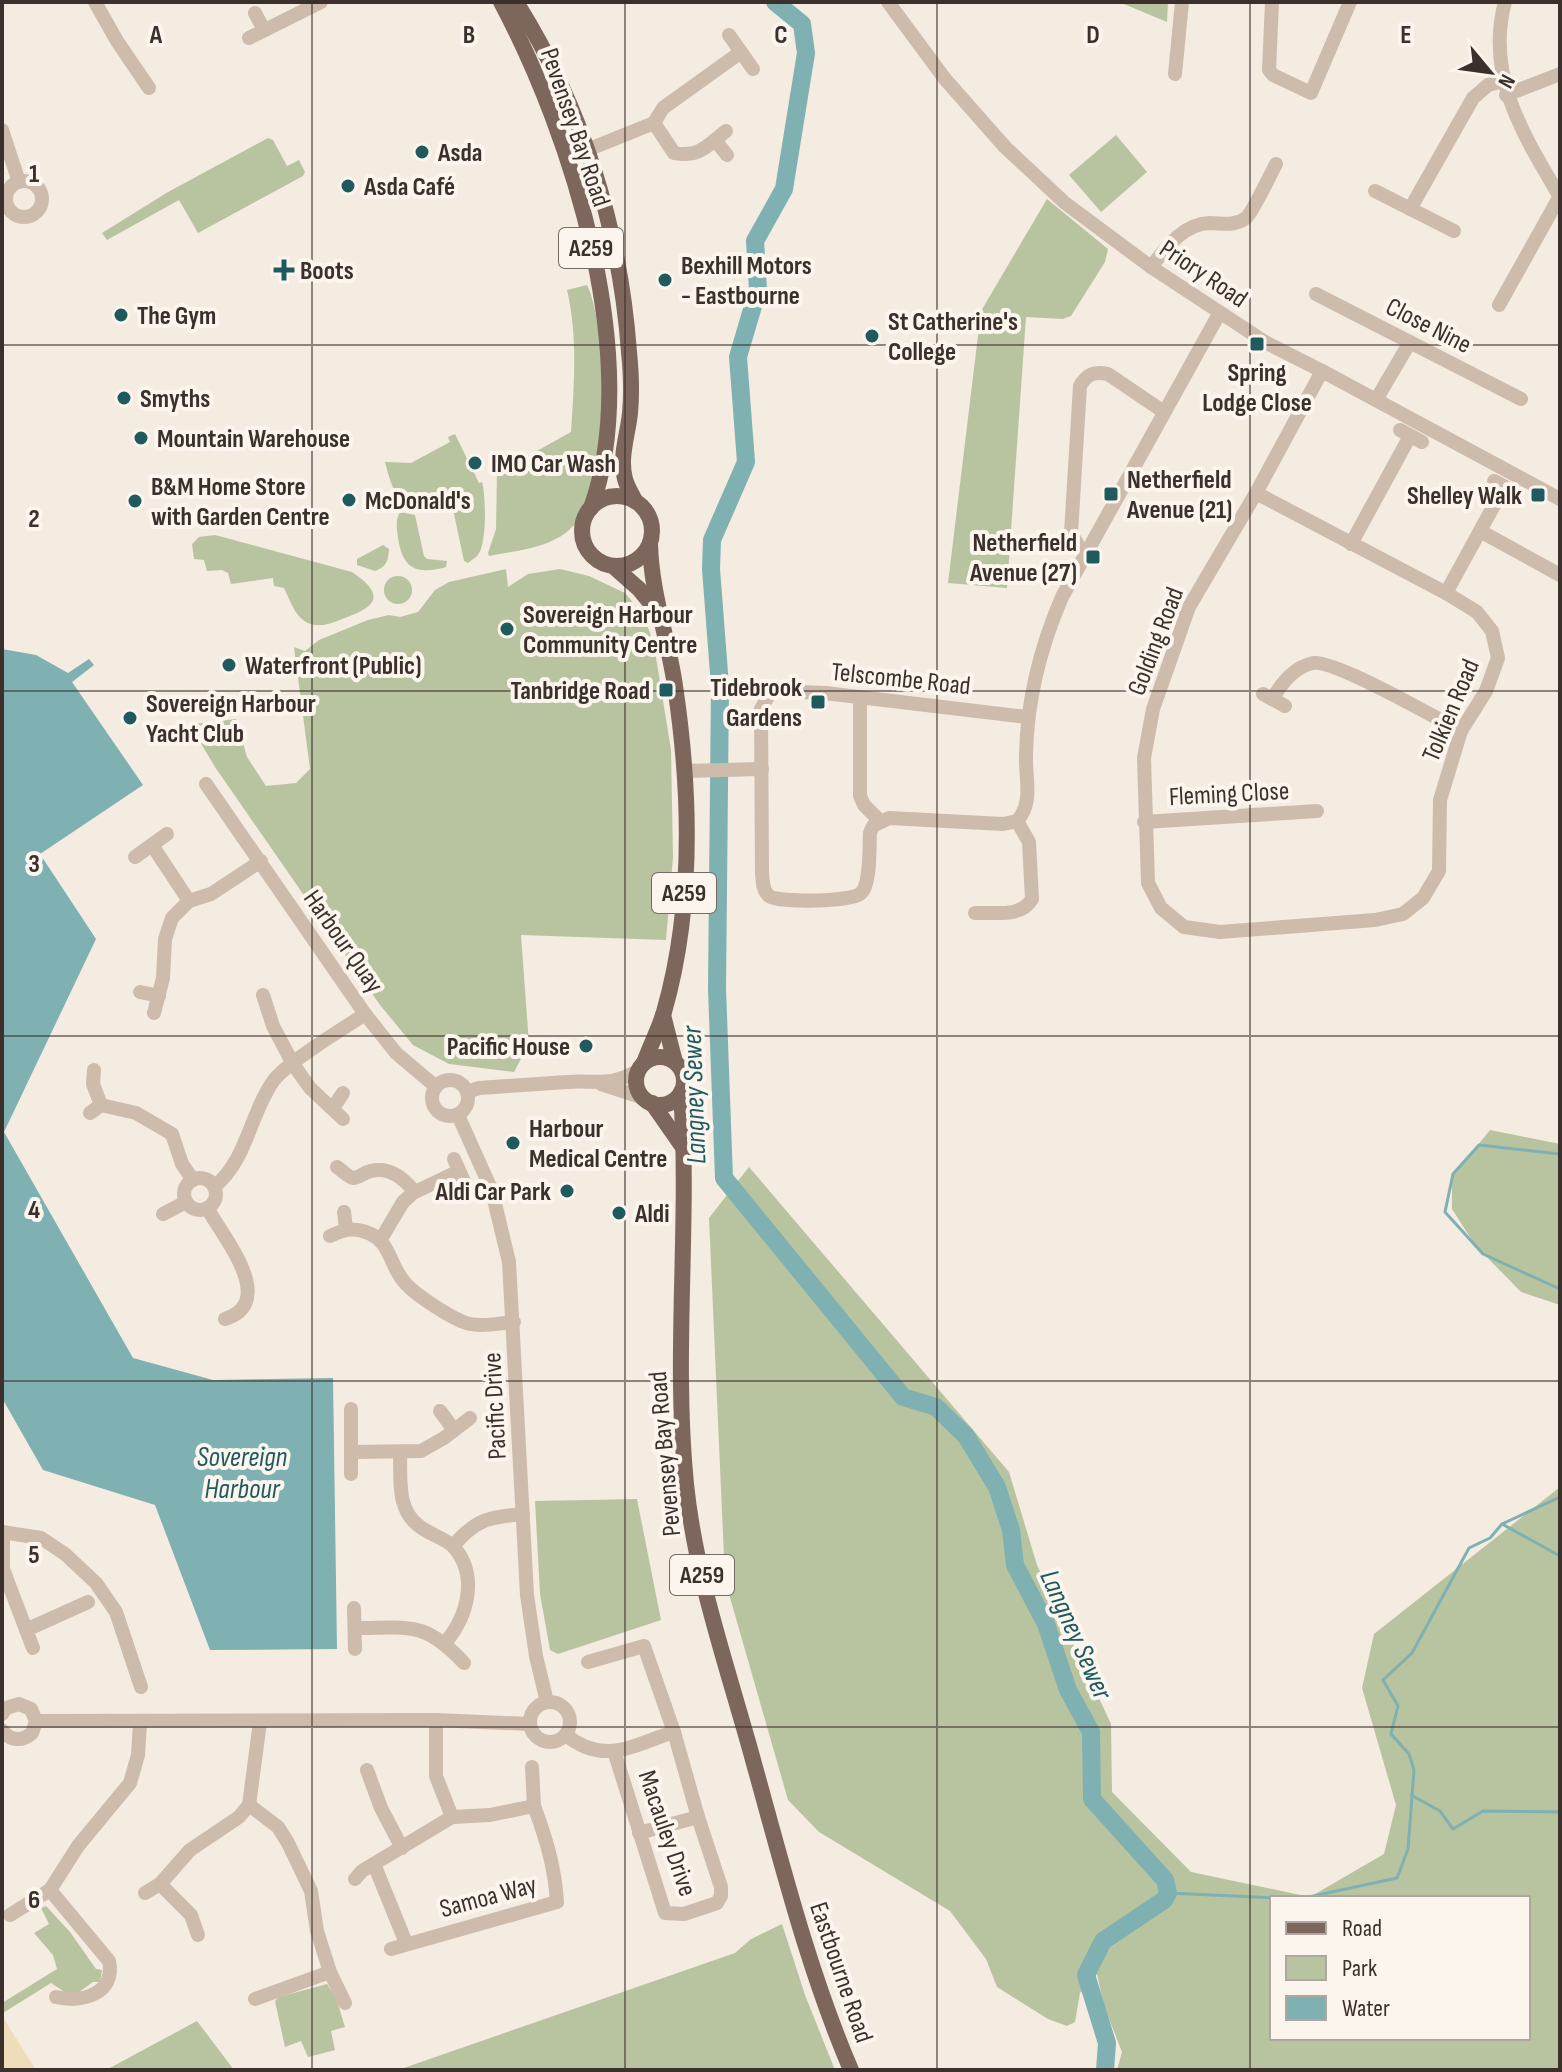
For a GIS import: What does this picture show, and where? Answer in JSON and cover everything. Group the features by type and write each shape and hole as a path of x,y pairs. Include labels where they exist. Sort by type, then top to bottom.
{"main road":[{"name":"Pevensey Bay Road","path":"501,2 544,95 566,155 593,255 607,349 609,409 602,471 591,508"},
{"name":"Pevensey Bay Road","path":"516,2 561,82 587,150 617,255 626,314 631,393 623,463 625,478 635,501"},
{"path":"614,497 635,501 649,516 652,526 650,543 643,555 635,561 613,566 597,560 585,546 583,528 591,508 603,499 614,497"},
{"name":"A259","path":"641,1067 663,1014 682,929 686,836 685,771 675,684 651,577 650,543"},
{"name":"A259","path":"613,566 639,589 658,612"},
{"name":"A259","path":"663,1014 675,1062"},
{"path":"648,1101 669,1103 681,1092 683,1076 675,1062 663,1057 641,1067 636,1085 648,1101 683,1147"},
{"name":"Pevensey Bay Road","path":"681,1092 686,1180 680,1330 682,1429 688,1499 694,1539 718,1637 789,1889"},
{"name":"Eastbourne Road","path":"789,1889 818,1986 851,2070"}],"street":[{"path":"95,2 149,88"},
{"path":"249,38 321,2"},
{"name":"Priory Road","path":"888,2 945,79 1005,147 1065,203 1151,267 1265,342 1560,499"},
{"path":"1175,74 1182,2"},
{"path":"1272,2 1269,70 1273,75 1311,93 1350,2"},
{"path":"1499,305 1560,197 1522,130 1504,88 1499,41 1505,2"},
{"path":"255,13 264,30"},
{"path":"729,35 753,69"},
{"path":"587,150 654,123 663,108 741,52"},
{"path":"1410,209 1473,98 1488,85 1504,88 1560,74"},
{"path":"654,123 674,153 688,156 721,136 727,155"},
{"path":"2,130 19,182"},
{"path":"1151,267 1170,243 1186,230 1207,223 1230,225 1246,218 1276,164"},
{"path":"19,182 29,182 38,187 42,197 39,209 29,215 13,213 4,203 8,192 19,182"},
{"path":"1375,191 1454,231"},
{"name":"Close Nine","path":"1316,294 1521,399"},
{"path":"685,771 762,769 764,888 770,896 783,900 847,899 863,892 867,883 870,833 880,821 889,818 1003,824 1017,821 1023,815 1027,801 1027,717 1032,685 1050,626 1087,552 1219,314"},
{"path":"1376,400 1410,342"},
{"path":"1087,552 1079,547 1071,533 1080,386 1086,376 1098,371 1108,374 1164,412"},
{"name":"Golding Road","path":"1161,908 1148,883 1144,822 1144,758 1153,709 1189,607 1322,371"},
{"path":"1351,544 1411,436"},
{"path":"1446,593 1505,487"},
{"name":"Tolkien Road","path":"1161,908 1184,927 1220,932 1375,920 1403,914 1423,898 1439,871 1440,800 1461,731 1486,691 1498,658 1492,631 1477,612 1256,493"},
{"path":"1480,531 1560,575"},
{"path":"1273,700 1281,685 1298,668 1317,662 1341,668 1461,731"},
{"name":"Telscombe Road","path":"762,769 761,709 770,693 825,693 1027,717"},
{"path":"860,698 860,796 864,805 880,821"},
{"name":"Harbour Quay","path":"206,784 231,807 261,861 365,1014 396,1053 435,1086"},
{"name":"Fleming Close","path":"1144,822 1317,811"},
{"path":"975,913 1020,912 1028,907 1032,899 1029,842 1017,821"},
{"path":"135,857 167,834"},
{"path":"152,845 189,901"},
{"path":"154,1013 159,996 166,932 172,918 189,901 211,894 261,861"},
{"path":"140,992 159,996"},
{"path":"271,1004 277,1036 310,1088 338,1113 343,1093"},
{"path":"214,1187 230,1173 273,1081 365,1014"},
{"path":"601,1084 625,1079 641,1067"},
{"path":"94,1070 95,1109 136,1113 172,1134 182,1164 193,1180"},
{"path":"446,1080 464,1086 467,1105 458,1115 441,1115 433,1107 431,1097 435,1086 446,1080"},
{"path":"467,1092 479,1088 574,1081 601,1084 648,1101"},
{"name":"Pacific Drive","path":"458,1115 492,1191 507,1246 514,1322 527,1595 547,1702"},
{"path":"381,1239 403,1202 456,1165 467,1188"},
{"path":"337,1167 356,1178 370,1171 389,1172 406,1182 415,1192"},
{"path":"204,1179 214,1187 215,1198 207,1208 195,1209 186,1202 185,1190 193,1180 204,1179"},
{"path":"163,1214 186,1202"},
{"path":"207,1208 249,1286 246,1305 234,1316 225,1319"},
{"path":"344,1212 346,1228"},
{"path":"330,1236 346,1228 367,1232 381,1239 408,1286 448,1313 471,1324 514,1322"},
{"path":"351,1409 351,1474"},
{"path":"440,1411 454,1430"},
{"path":"352,1452 421,1451 470,1418"},
{"path":"400,1453 401,1496 406,1512 422,1529 440,1536 453,1546 466,1567 468,1588 460,1623 445,1643"},
{"path":"453,1546 476,1523 493,1517 523,1514"},
{"path":"33,1648 3,1569 3,1532 41,1538 91,1577 116,1612 139,1659 141,1687"},
{"path":"26,1630 88,1602"},
{"path":"354,1608 355,1649"},
{"path":"355,1628 417,1628 445,1643 464,1663"},
{"path":"588,1662 644,1646 674,1732"},
{"path":"547,1702 555,1703 567,1712 569,1727 566,1735 548,1742 535,1736 530,1724 534,1710 547,1702"},
{"path":"3,1708 19,1704 25,1706 31,1709 36,1721 35,1728 27,1737 4,1739"},
{"path":"370,1707 370,1722"},
{"path":"36,1721 436,1720 530,1724"},
{"path":"436,1720 436,1776 452,1817"},
{"path":"145,1893 160,1884 190,1850 239,1817 249,1805 260,1722"},
{"path":"10,1915 50,1890 78,1846 130,1783 138,1755 140,1723"},
{"name":"Macauley Drive","path":"566,1735 588,1750 599,1752 614,1751 674,1732 721,1887 717,1903 684,1914 665,1913 614,1751"},
{"path":"355,1879 374,1864 452,1817 490,1815 534,1806 532,1767"},
{"path":"367,1770 381,1808 402,1848"},
{"path":"249,1805 278,1827 288,1843 311,1891 317,1931 330,1972 345,2003"},
{"name":"Samoa Way","path":"391,1949 557,1902 548,1844 534,1806"},
{"path":"639,1833 698,1817"},
{"path":"374,1864 406,1943"},
{"path":"160,1884 191,1915 198,1935"},
{"path":"50,1890 109,1961 112,1974 107,1984 91,1996 69,2000 56,1997"},
{"path":"255,1999 330,1972"}],"green space":[{"path":"1119,2 1168,2 1167,22"},
{"path":"1116,135 1147,172 1101,212 1069,175"},
{"path":"268,138 273,140 287,166 299,160 305,172 303,176 198,233 179,200 107,240 102,233 168,192"},
{"path":"1047,199 1108,249 1105,262 1071,316 1063,319 1026,317 1007,588 948,583 981,311"},
{"path":"587,285 599,336 602,407 599,444 585,505 574,525 556,539 535,547 489,556 496,529 497,473 571,432 574,343 567,290"},
{"path":"455,434 479,483 482,482 484,498 481,549 468,563 464,561 454,514 447,500 433,496 401,499 391,482 385,462 411,463 450,442 448,437"},
{"path":"400,512 415,515 424,556 447,561 446,567 419,570 407,563 398,538"},
{"path":"215,535 352,572 372,591 372,602 361,611 335,622 324,625 308,623 296,612 284,588 274,586 273,578 231,584 228,573 222,570 207,571 204,560 194,559 192,544 199,537"},
{"path":"383,545 389,549 382,567 375,571 357,565 357,559"},
{"path":"506,569 508,587 528,574 560,569 589,576 625,593 644,616 654,645 671,750 673,857 666,940 521,935 529,1044 514,1072 449,1064 413,1045 380,1005 215,767 193,730 195,724 236,719 247,757 266,786 296,783 310,769 294,647 305,651 319,640 368,620 418,612 435,590 449,582"},
{"path":"398,576 408,580 412,590 408,600 398,604 388,600 384,590 388,580"},
{"path":"1490,1130 1560,1144 1560,1305 1521,1292 1475,1245 1452,1209 1452,1177"},
{"path":"749,1167 1009,1472 1037,1565 1111,1724 1112,1792 1191,1872 1305,1896 1270,1896 1270,2040 1530,2040 1530,1896 1312,1896 1384,1854 1396,1805 1362,1688 1374,1634 1560,1487 1560,2070 1117,2070 1122,2052 1104,2006 1097,1974 1080,1993 1075,2022 1067,2026 1048,2019 997,1987 986,1959 950,1911 819,1832 788,1800 725,1580 709,1218"},
{"path":"637,1499 661,1620 558,1654 550,1650 540,1594 535,1501"},
{"path":"46,1906 70,1932 96,1969 102,1970 100,1982 93,1982 72,1997 51,1983 3,2013 2,2003 57,1969 53,1955 34,1933 49,1924 41,1908"},
{"path":"782,1924 805,1995 835,2070 398,2070 735,1953 751,1939"},
{"path":"327,1984 336,1998 345,2027 331,2031 335,2050 308,2057 301,2041 285,2047 275,2001 279,1997"},
{"path":"197,2021 234,2070 106,2070"}],"sand":[{"path":"2,2016 36,2070 2,2070"}],"water":[{"name":"Sovereign Harbour","path":"2,649 36,655 68,673 89,659 94,665 72,682 143,785 40,854 96,939 4,1132 133,1358 213,1380 333,1378 337,1649 210,1650 155,1505 43,1470 2,1398"}],"waterway":[{"name":"Langney Sewer","path":"775,2 802,24 806,53 784,189 755,241 758,289 738,357 746,462 712,540 711,569 720,686 717,989 724,1178 903,1397 936,1407 966,1436 997,1487 1011,1530 1015,1565 1046,1624 1068,1690 1091,1732 1092,1799 1165,1880 1168,1893 1164,1900 1103,1941 1086,1975 1107,2043 1105,2070"},
{"path":"1560,1154 1479,1145 1453,1174 1445,1212 1483,1254 1560,1289"},
{"path":"1313,1896 1397,1878 1408,1849 1414,1770 1409,1754 1391,1734 1398,1706 1383,1680 1412,1653 1469,1548 1490,1538 1502,1524 1560,1497"},
{"path":"1502,1524 1560,1556"},
{"path":"1411,1795 1440,1811 1453,1829 1483,1811 1560,1812"},
{"path":"1168,1893 1270,1898"}],"place":[{"name":"Asda","path":"422,152"},
{"name":"Asda Café","path":"348,186"},
{"name":"Boots","path":"284,270"},
{"name":"Bexhill Motors - Eastbourne","path":"665,280"},
{"name":"The Gym","path":"121,315"},
{"name":"St Catherine's College","path":"872,336"},
{"name":"Spring Lodge Close","path":"1257,344"},
{"name":"Smyths","path":"124,398"},
{"name":"Mountain Warehouse","path":"141,438"},
{"name":"IMO Car Wash","path":"475,463"},
{"name":"Netherfield Avenue (21)","path":"1111,494"},
{"name":"Shelley Walk","path":"1538,495"},
{"name":"McDonald's","path":"349,500"},
{"name":"B&M Home Store with Garden Centre","path":"135,501"},
{"name":"Netherfield Avenue (27)","path":"1093,557"},
{"name":"Sovereign Harbour Community Centre","path":"507,629"},
{"name":"Waterfront (Public)","path":"229,665"},
{"name":"Tanbridge Road","path":"666,690"},
{"name":"Tidebrook Gardens","path":"818,702"},
{"name":"Sovereign Harbour Yacht Club","path":"130,718"},
{"name":"Pacific House","path":"586,1046"},
{"name":"Harbour Medical Centre","path":"513,1143"},
{"name":"Aldi Car Park","path":"567,1191"},
{"name":"Aldi","path":"619,1213"}]}
